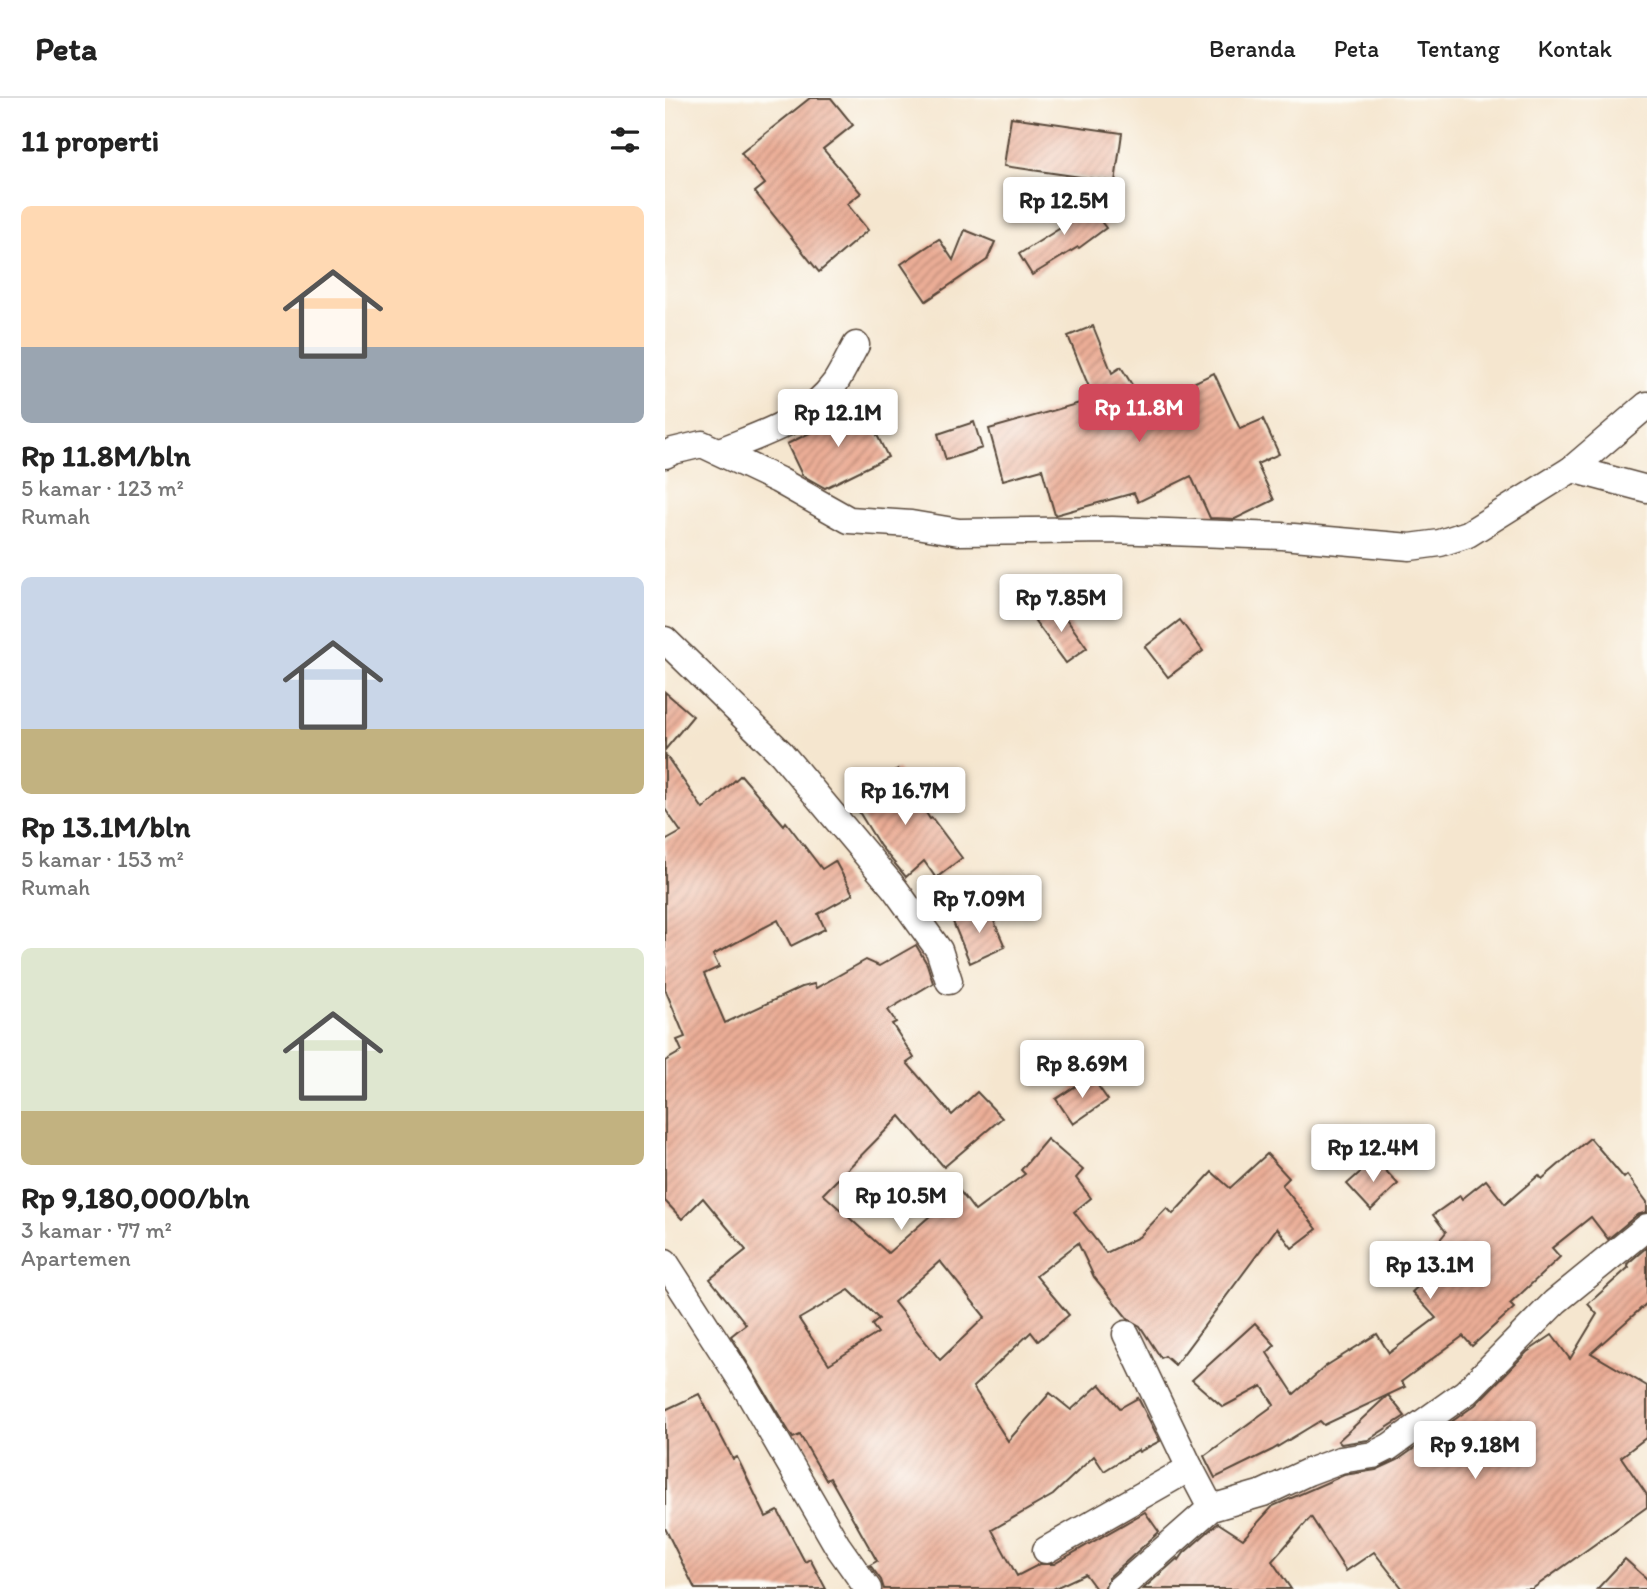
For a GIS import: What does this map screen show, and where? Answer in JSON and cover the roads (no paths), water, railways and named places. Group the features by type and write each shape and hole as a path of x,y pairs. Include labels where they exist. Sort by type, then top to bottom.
{"street":[{"path":"720,451 784,424 808,410 823,398 836,381 856,345"},
{"path":"665,455 702,444 778,480 849,520 911,524 959,532 1112,530 1282,536 1410,547 1440,543 1468,534 1572,469 1647,405"},
{"path":"1572,469 1647,489"},
{"path":"665,640 781,753 895,889 939,950 949,981"},
{"path":"1119,1589 1211,1508 1263,1493 1340,1460 1373,1455 1389,1447 1466,1392 1555,1302 1647,1227"},
{"path":"665,1262 743,1383 837,1545 868,1589"},
{"path":"1126,1334 1211,1508"},
{"path":"1046,1550 1190,1468"}]}
